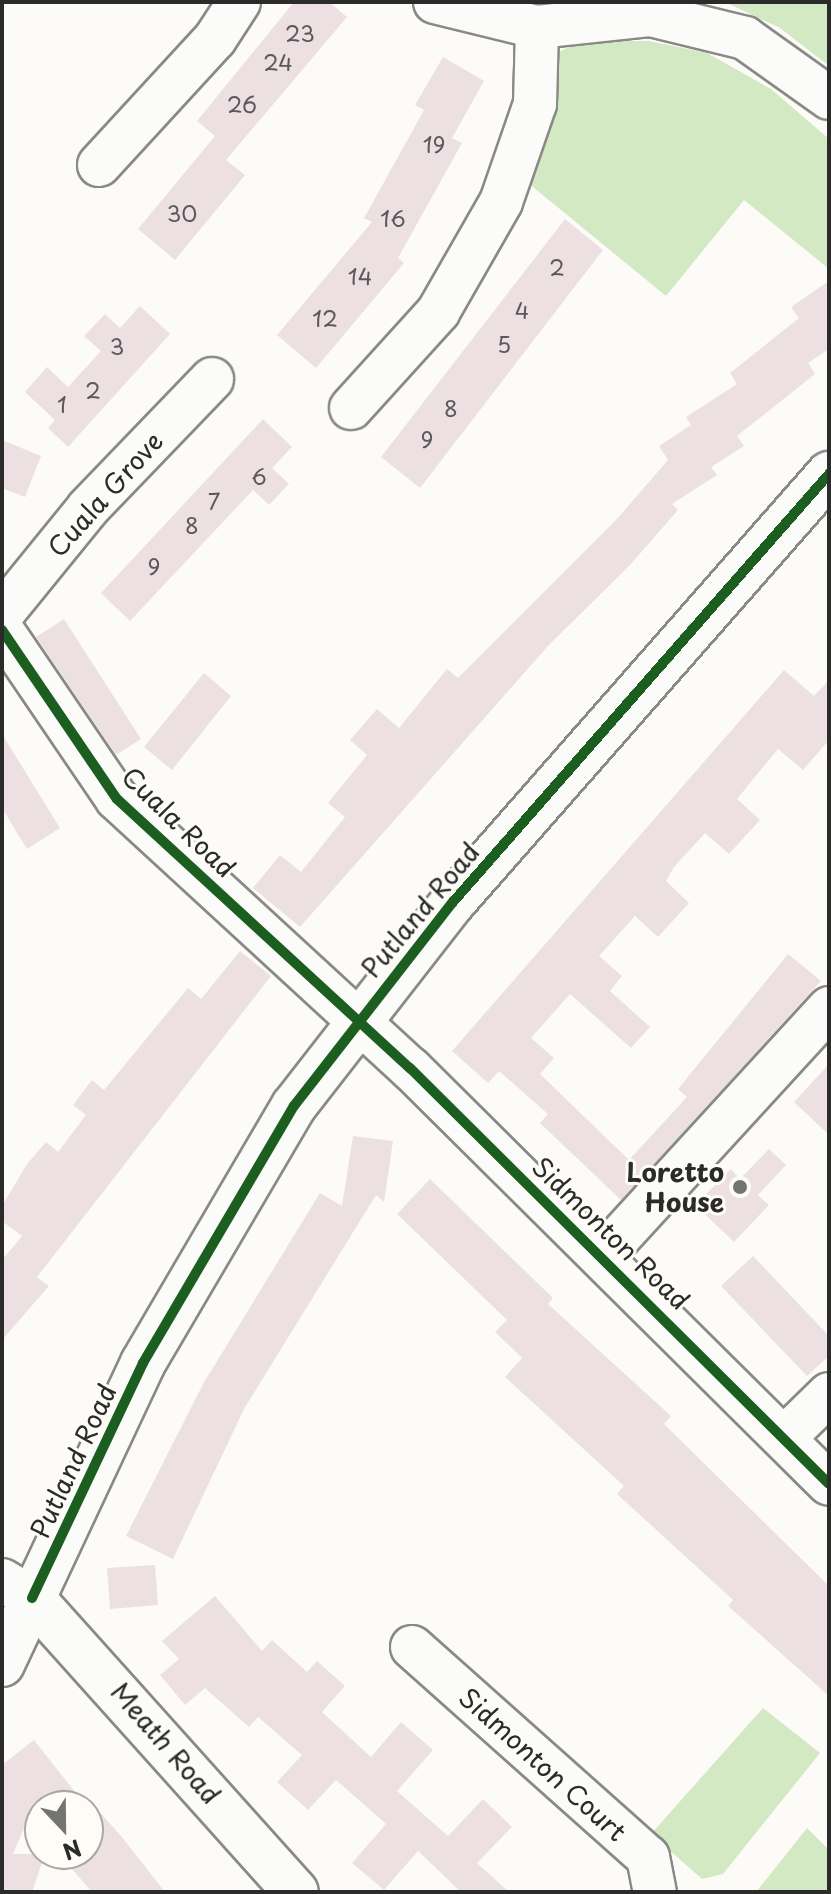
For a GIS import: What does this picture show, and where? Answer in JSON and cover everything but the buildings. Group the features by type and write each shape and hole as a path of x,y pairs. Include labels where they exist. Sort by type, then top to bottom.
{"main road":[{"name":"Putland Road","path":"2,1664 17,1589 221,1221 357,1019 829,474"},
{"name":"Meath Road","path":"17,1589 296,1892"}],"street":[{"path":"99,165 215,39 239,2"},
{"path":"435,2 537,27 651,15 745,38 829,98"},
{"path":"351,408 438,312 501,202 535,104 537,27"},
{"name":"Cuala Grove","path":"2,614 88,508 212,379"},
{"name":"Cuala Road","path":"2,630 117,799 357,1019"},
{"path":"603,1255 829,1008"},
{"name":"Sidmonton Road","path":"357,1019 603,1255 829,1484"},
{"path":"784,1438 829,1394"},
{"name":"Sidmonton Court","path":"412,1647 648,1857 655,1892"}],"green space":[{"path":"725,2 829,2 829,66 780,28"},
{"path":"581,41 649,41 707,53 771,89 829,139 829,269 744,200 666,296 522,178 557,53"},
{"path":"763,1708 820,1753 723,1874 702,1879 651,1834"},
{"path":"807,1828 829,1850 829,1892 756,1892"}],"cycle path":[{"path":"32,1598 143,1363 294,1106 453,902 829,474"},
{"path":"2,630 117,799 410,1068 829,1484"}],"place":[{"name":"Loretto House","path":"740,1187"}]}
